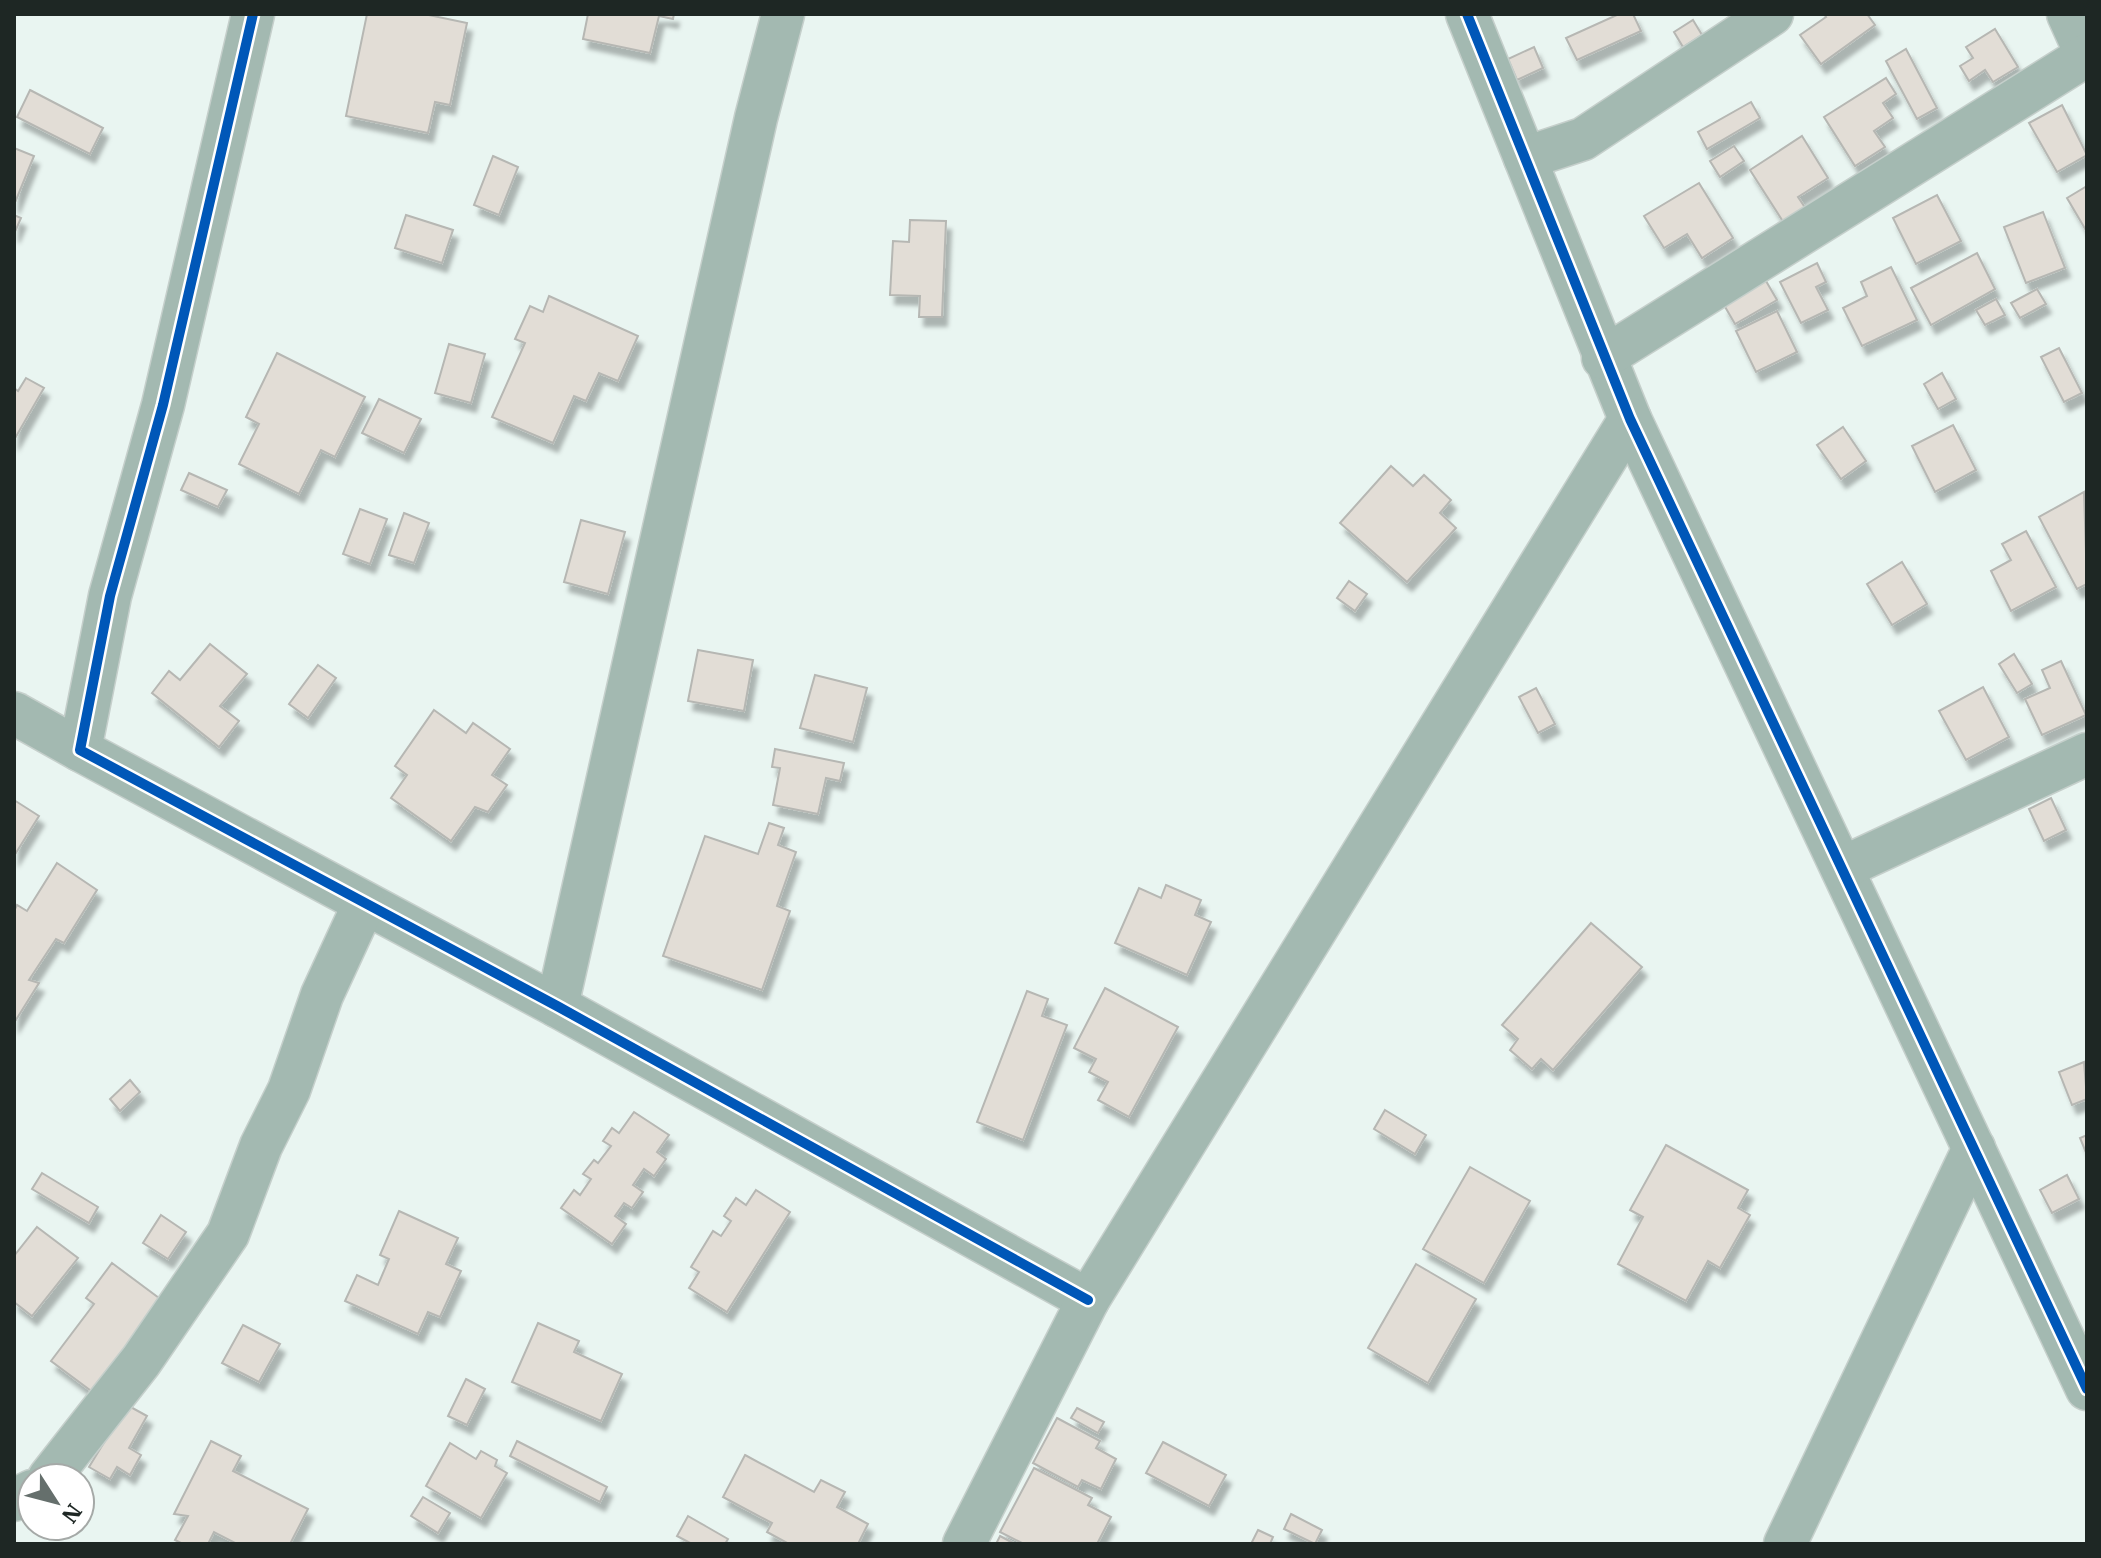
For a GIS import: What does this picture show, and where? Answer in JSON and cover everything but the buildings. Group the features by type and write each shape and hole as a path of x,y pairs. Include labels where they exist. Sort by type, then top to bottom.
{"street":[{"path":"80,750 110,596 163,405 253,14"},
{"path":"557,1006 756,118 783,14"},
{"path":"1467,14 1630,419 2087,1389"},
{"path":"1525,158 1583,139 1772,14"},
{"path":"1603,358 2087,56 2068,14"},
{"path":"964,1544 1088,1300 1630,419"},
{"path":"14,713 557,1006 1088,1300"},
{"path":"1842,868 2087,754"},
{"path":"62,1462 141,1361 228,1234 261,1146 289,1090 322,995 364,904"},
{"path":"1785,1544 1974,1148"}],"cycle path":[{"path":"253,14 163,405 110,596 80,750 557,1006 1088,1300"},
{"path":"1467,14 1630,419 2087,1389"}]}
